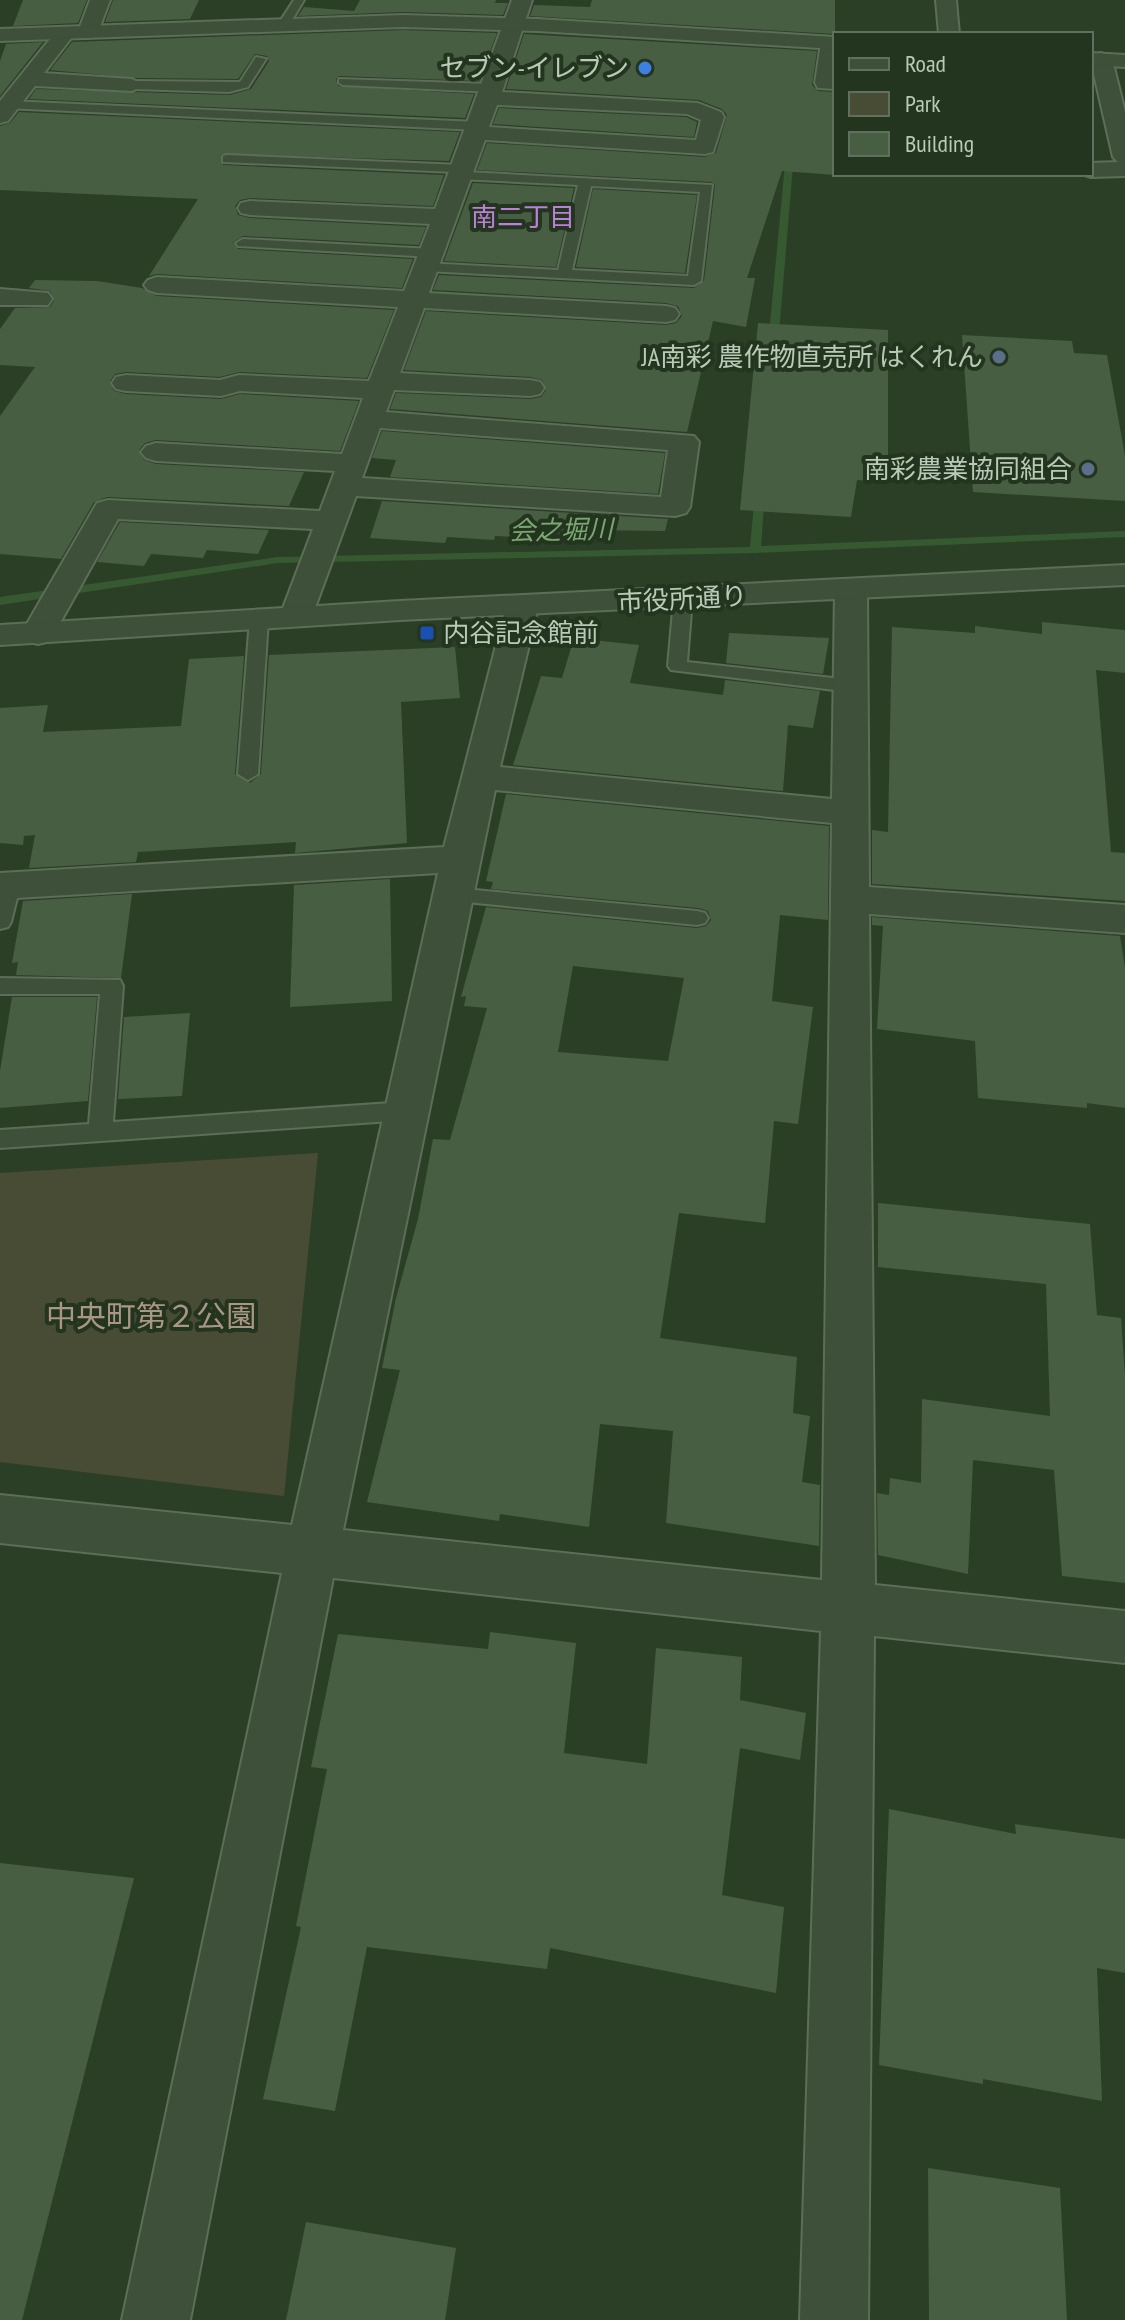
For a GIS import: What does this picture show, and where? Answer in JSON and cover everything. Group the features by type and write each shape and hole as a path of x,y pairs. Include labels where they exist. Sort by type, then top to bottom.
{"street":[{"path":"88,32 100,0"},
{"path":"946,0 949,32"},
{"path":"0,35 403,21 833,43 826,83 833,83"},
{"path":"296,616 514,29"},
{"path":"3,112 65,33"},
{"path":"1093,140 1122,137 1096,59 1125,61"},
{"path":"29,79 132,85"},
{"path":"476,130 705,147 713,117 690,108 491,93"},
{"path":"1093,170 1125,169"},
{"path":"250,208 444,217"},
{"path":"157,285 666,314"},
{"path":"0,297 39,299"},
{"path":"126,383 221,388 239,383 530,388"},
{"path":"156,452 348,475 675,507 684,442 368,419"},
{"path":"38,634 108,509 321,545"},
{"name":"市役所通り","path":"0,635 296,616 851,592 1125,575"},
{"path":"834,2320 848,1609 851,592"},
{"path":"156,2320 312,1553 406,1111 456,877 522,607"},
{"path":"481,777 851,813"},
{"path":"5,886 456,877"},
{"path":"851,899 1125,919"},
{"path":"0,1519 1125,1637"}],"lane":[{"path":"285,23 299,0"},
{"path":"132,85 229,88 244,85 260,59"},
{"path":"343,81 491,93"},
{"path":"3,112 476,130"},
{"path":"227,159 707,188 694,281 564,274 243,243"},
{"path":"564,274 585,182"},
{"path":"683,599 677,666 851,686"},
{"path":"248,774 259,619"},
{"path":"456,877 697,918"},
{"path":"0,922 5,886"},
{"path":"0,986 112,986 100,1132"},
{"path":"0,1139 406,1111"}],"green space":[{"name":"中央町第２公園","path":"318,1153 284,1496 0,1462 0,1173"}],"building":[{"path":"23,0 87,0 78,23 13,26"},
{"path":"113,0 199,0 190,19 105,22"},
{"path":"360,0 496,0 495,3 508,3 503,15 403,12 298,16 304,7 354,11"},
{"path":"592,0 835,0 835,32 530,16 534,5 590,7"},
{"path":"403,30 497,33 479,81 339,76 336,79 338,86 474,94 465,118 29,99 36,89 230,95 251,89 269,61 267,56 255,54 238,79 136,78 50,70 72,42"},
{"path":"524,34 817,51 812,85 818,91 833,92 833,175 782,171 747,278 755,278 746,327 713,321 687,432 390,409 396,393 530,399 541,397 546,390 542,380 530,377 404,370 426,311 666,325 676,323 682,316 678,306 666,303 433,290 439,275 694,288 704,281 715,185 712,182 477,170 487,143 705,157 716,153 727,115 722,109 699,100 506,89"},
{"path":"43,42 0,96 0,61 6,44"},
{"path":"499,108 686,117 697,122 694,137 493,124"},
{"path":"19,112 460,132 449,161 221,154 223,165 444,175 433,206 250,198 240,200 235,206 238,215 250,218 426,227 419,245 243,236 233,242 238,249 413,259 402,288 149,276 198,199 0,190 0,126 10,123"},
{"path":"473,183 574,188 556,267 444,261"},
{"path":"593,189 697,195 685,273 576,267"},
{"path":"35,280 97,281 142,288 157,296 394,310 367,378 239,372 220,377 126,372 115,374 110,381 114,391 126,394 221,399 240,394 359,401 340,451 156,440 145,443 139,450 144,460 156,464 304,472 289,506 107,497 94,502 61,559 0,554 0,416 35,367 0,365 0,329 15,308 50,307 54,301 50,291 29,288"},
{"path":"758,323 888,330 888,483 857,480 851,517 740,510"},
{"path":"962,335 1072,341 1074,353 1107,355 1125,456 1125,501 973,492"},
{"path":"382,431 665,453 658,494 390,477 396,460 372,458"},
{"path":"382,501 668,519 665,531 588,530 587,536 539,532 538,538 495,536 494,540 447,537 445,543 370,538"},
{"path":"120,522 269,530 258,554 207,550 203,558 151,554 144,566 97,562"},
{"path":"1042,622 1125,630 1125,673 1096,670 1111,852 1125,853 1125,901 872,884 872,830 888,832 892,627 975,633 975,626 1042,634"},
{"path":"729,633 829,638 823,674 726,663"},
{"path":"574,638 639,645 630,683 723,695 725,680 820,691 813,728 788,725 783,791 513,765 541,676 562,678"},
{"path":"455,647 460,698 401,702 407,843 295,853 296,842 138,852 136,862 29,868 35,835 24,836 23,845 0,843 0,708 48,705 43,732 181,726 189,659 244,656 235,774 250,783 261,774 269,655"},
{"path":"506,794 829,826 828,920 780,915 772,1001 813,1007 798,1124 774,1121 765,1223 679,1213 660,1338 797,1357 793,1413 810,1416 802,1482 820,1485 819,1546 666,1523 673,1431 600,1424 589,1527 500,1514 499,1521 367,1502 400,1370 382,1368 396,1298 418,1219 433,1139 450,1140 487,1008 464,1006 466,996 461,997 486,907 697,928 706,926 711,920 708,911 698,908 491,889 493,882 486,881","holes":["573,966 684,978 668,1061 558,1052"]},
{"path":"390,879 392,1001 290,1007 294,885"},
{"path":"132,894 121,978 16,975 18,962 12,963 23,901"},
{"path":"872,917 1120,936 1125,968 1125,1108 1087,1103 1087,1108 978,1098 975,1041 877,1029 883,926 872,925"},
{"path":"12,997 97,997 88,1101 0,1108 0,1071"},
{"path":"190,1013 182,1096 118,1099 124,1017"},
{"path":"878,1203 1090,1224 1097,1315 1121,1318 1125,1375 1125,1583 1062,1576 1054,1470 973,1460 968,1574 878,1555 877,1493 889,1495 890,1478 921,1483 922,1399 1050,1416 1046,1284 878,1267"},
{"path":"490,1632 576,1643 564,1753 647,1764 656,1648 742,1657 740,1700 806,1713 800,1760 740,1748 722,1895 784,1907 776,1993 550,1948 547,1969 367,1947 335,2111 263,2099 301,1927 296,1926 327,1769 311,1767 338,1634 488,1649"},
{"path":"889,1809 1016,1834 1015,1824 1125,1839 1125,1973 1097,1968 1102,2101 983,2079 983,2084 879,2065"},
{"path":"0,1863 134,1878 22,2320 0,2320"},
{"path":"928,2168 1060,2188 1067,2320 929,2320"},
{"path":"306,2222 456,2248 445,2320 286,2320"}],"waterway":[{"path":"773,345 790,153"},
{"path":"755,550 760,492"},
{"name":"会之堀川","path":"755,550 1125,534"},
{"name":"会之堀川","path":"0,601 278,560 755,550"}],"place":[{"name":"セブン-イレブン","path":"645,68"},
{"name":"JA南彩 農作物直売所 はくれん","path":"999,357"},
{"name":"南彩農業協同組合","path":"1088,469"},
{"name":"内谷記念館前","path":"427,633"}],"district":[{"name":"南二丁目","path":"523,217"}]}
